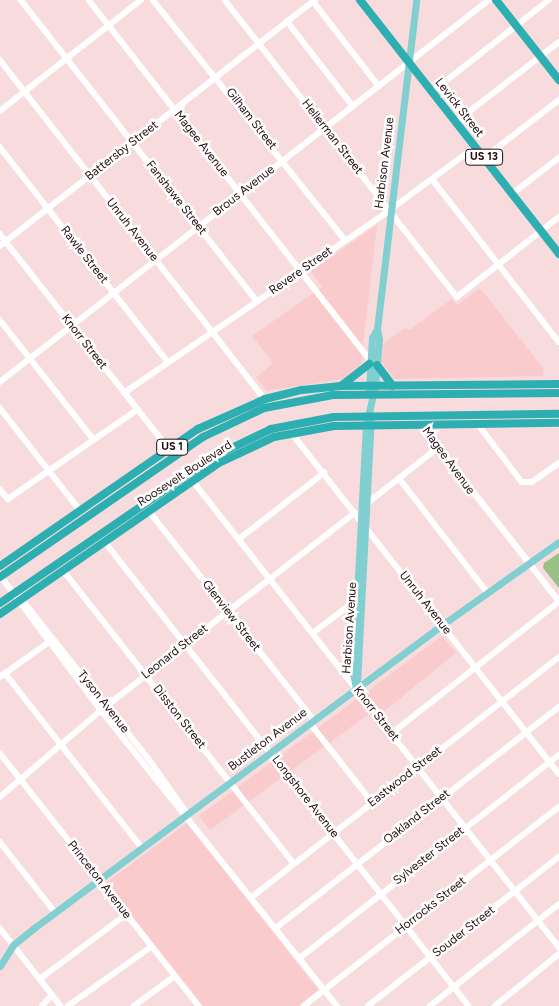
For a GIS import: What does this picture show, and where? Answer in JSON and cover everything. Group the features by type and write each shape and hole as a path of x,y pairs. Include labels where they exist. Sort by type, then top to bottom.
{"highway":[{"name":"Levick Street","path":"360,0 559,254"},
{"path":"496,0 559,80"},
{"path":"341,386 372,363 393,386"},
{"name":"US 1","path":"0,566 168,450 219,418 265,399 302,390 341,386 559,384"},
{"path":"432,385 470,394"},
{"path":"538,393 559,388"},
{"name":"Roosevelt Boulevard","path":"0,576 223,426 253,412 293,400 371,395 559,392"},
{"path":"527,424 559,415"},
{"name":"Roosevelt Boulevard","path":"0,603 233,445 298,422 370,417 559,415"},
{"name":"Roosevelt Boulevard","path":"0,614 193,481 237,453 292,432 370,425 559,423"}],"main road":[{"name":"Harbison Avenue","path":"360,598 369,502 372,363 379,339 376,330 416,0"},
{"name":"Harbison Avenue","path":"356,689 361,522 370,425"},
{"name":"Bustleton Avenue","path":"0,966 12,944 442,625 559,542"}],"street":[{"name":"Fanshawe Street","path":"21,0 257,301"},
{"name":"Magee Avenue","path":"89,0 372,363"},
{"path":"0,111 141,0"},
{"name":"Gilham Street","path":"153,0 346,240"},
{"name":"Hellerman Street","path":"225,0 457,297 498,264"},
{"name":"Brous Avenue","path":"0,382 489,0"},
{"path":"432,92 549,0"},
{"path":"314,1 379,86"},
{"name":"Battersby Street","path":"0,246 314,1"},
{"path":"288,21 353,106"},
{"path":"456,122 559,42"},
{"name":"Unruh Avenue","path":"0,60 265,399"},
{"path":"484,158 559,100"},
{"name":"Rawle Street","path":"0,147 168,362"},
{"name":"Revere Street","path":"124,393 390,210 475,147"},
{"path":"512,194 559,158"},
{"path":"432,180 559,342"},
{"path":"498,264 559,217"},
{"name":"Knorr Street","path":"0,234 168,450"},
{"path":"0,320 94,440"},
{"path":"0,408 80,510"},
{"path":"0,489 8,499 137,410"},
{"path":"478,424 522,482 532,482 559,463"},
{"name":"Magee Avenue","path":"421,425 559,601"},
{"name":"Unruh Avenue","path":"292,432 559,774"},
{"path":"369,502 439,447"},
{"path":"239,540 324,473"},
{"path":"399,478 488,593"},
{"name":"Knorr Street","path":"193,481 559,947"},
{"name":"Glenview Street","path":"149,511 228,611 373,803"},
{"name":"Leonard Street","path":"0,797 104,708 355,513"},
{"name":"Longshore Avenue","path":"105,542 469,1006"},
{"name":"Disston Street","path":"63,570 294,864"},
{"name":"Tyson Avenue","path":"0,576 104,708 178,808 187,815 337,1006"},
{"path":"313,633 360,598"},
{"name":"Tyson Avenue","path":"20,600 49,642 60,652"},
{"path":"391,734 559,601"},
{"path":"49,642 2,675 61,744 142,848"},
{"name":"Eastwood Street","path":"252,897 559,657"},
{"name":"Oakland Street","path":"276,928 559,707"},
{"name":"Princeton Avenue","path":"0,753 199,1006"},
{"name":"Sylvester Street","path":"300,958 559,755"},
{"name":"Horrocks Street","path":"304,1006 559,807"},
{"path":"0,842 55,912"},
{"name":"Souder Street","path":"368,1006 559,857"},
{"path":"430,1006 559,904"},
{"path":"40,980 127,914"},
{"path":"0,928 61,1006"},
{"path":"68,1006 151,947"},
{"path":"495,1006 559,954"},
{"path":"134,1006 175,976"},
{"path":"42,1006 52,994"}],"shaded area":[{"path":"377,225 361,364 343,379 267,391 256,377 273,363 252,336 322,287 311,271"},
{"path":"480,288 543,368 544,376 394,379 381,361 384,343 404,329 411,329 452,299 457,305"},
{"path":"442,636 456,653 382,713 377,708 210,830 199,816"},
{"path":"187,823 318,990 298,1006 202,1006 106,883"}],"green space":[{"path":"559,553 559,588 543,568 544,563"}]}
